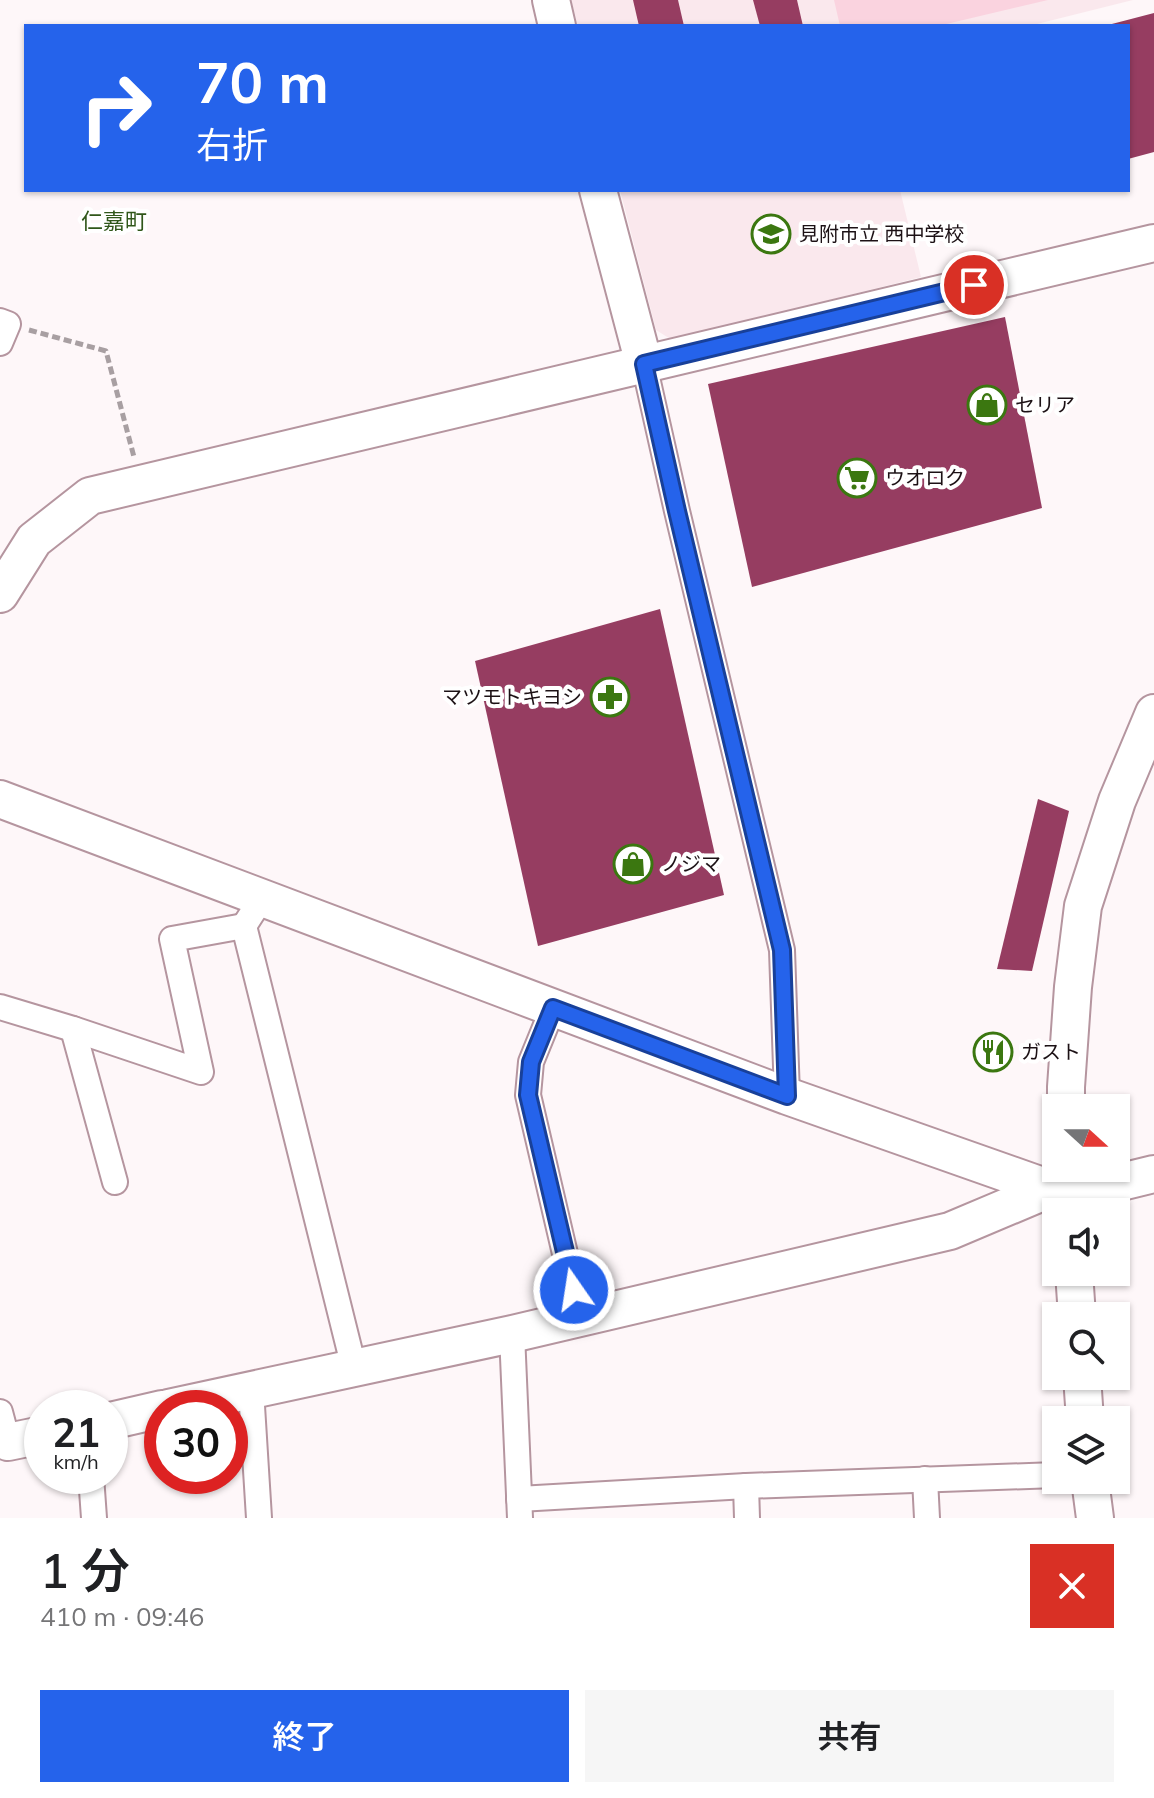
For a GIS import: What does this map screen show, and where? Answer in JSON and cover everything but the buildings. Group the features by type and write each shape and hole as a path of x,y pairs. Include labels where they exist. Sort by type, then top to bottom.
{"street":[{"path":"551,0 557,24"},
{"path":"599,192 644,364 782,950 787,1096"},
{"path":"0,594 34,540 90,496 1154,243"},
{"path":"1066,1094 1073,987 1083,906 1117,801 1154,713"},
{"path":"0,799 253,912 553,1008 787,1096 1064,1191"},
{"path":"0,1007 201,1072 172,939 253,912"},
{"path":"253,912 354,1368"},
{"path":"553,1008 531,1062 528,1095 580,1318"},
{"path":"73,1029 115,1182"},
{"path":"248,1391 512,1334 950,1231 1064,1191 1154,1174"},
{"path":"512,1334 519,1509 746,1486 1042,1475"},
{"path":"251,1390 259,1518"},
{"path":"925,1479 927,1518"},
{"path":"746,1486 747,1518"},
{"path":"92,1494 94,1518"},
{"path":"1092,1494 1095,1518"}],"path":[{"path":"3,329 106,351 140,482"}],"shaded area":[{"path":"571,0 1133,0 1037,24 577,24"},
{"path":"834,0 1048,0 946,24 840,24"},
{"name":"見附市立 西中学校","path":"621,192 900,192 921,277 672,340 656,330"}],"place":[{"name":"見附市立 西中学校","path":"771,234"},
{"name":"セリア","path":"987,405"},
{"name":"ウオロク","path":"857,478"},
{"name":"マツモトキヨシ","path":"610,697"},
{"name":"ノジマ","path":"633,864"},
{"name":"ガスト","path":"993,1052"}],"district":[{"name":"仁嘉町","path":"114,221"}],"route":[{"path":"574,1290 528,1095 531,1062 553,1008 787,1096 782,950 644,364 974,285"}]}
